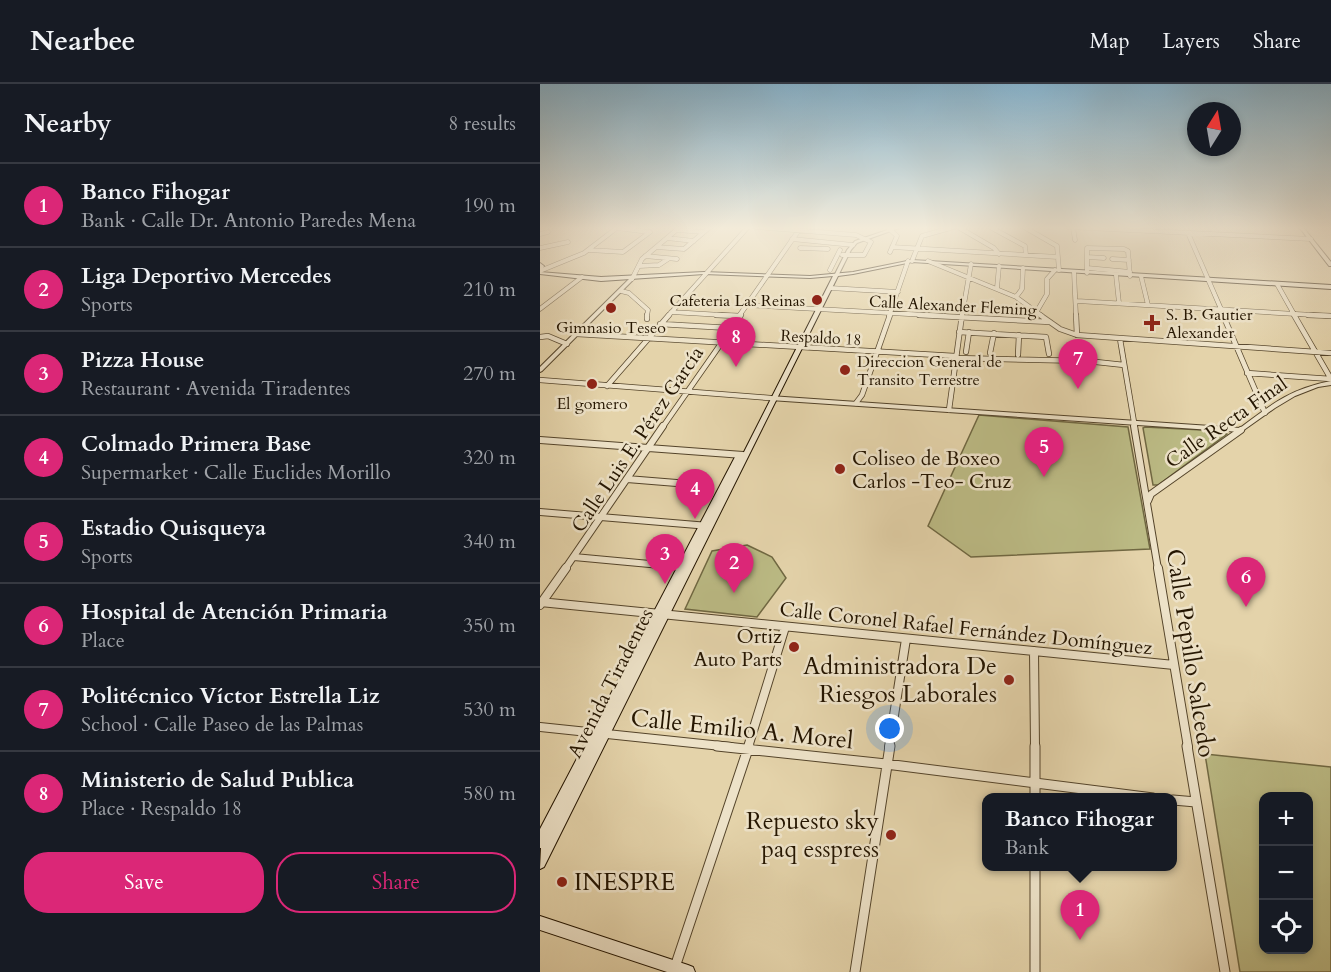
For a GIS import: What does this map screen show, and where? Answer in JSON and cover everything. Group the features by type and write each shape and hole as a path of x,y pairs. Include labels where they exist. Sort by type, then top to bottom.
{"main road":[{"path":"540,272 582,278 632,279 704,273 766,277 833,274 866,268"},
{"path":"1039,268 1331,287"},
{"name":"Avenida Tiradentes","path":"540,863 600,734 830,288 833,274"},
{"name":"Avenida Tiradentes","path":"818,309 833,274"},
{"name":"Avenida Tiradentes","path":"661,614 682,567 708,526"},
{"name":"Avenida Tiradentes","path":"540,842 600,734"},
{"path":"540,923 681,970"}],"street":[{"path":"540,370 621,291 638,268"},
{"path":"607,386 650,339 660,324 708,268"},
{"name":"Calle Luis E. Pérez García","path":"541,604 772,268"},
{"name":"Avenida Tiradentes","path":"833,274 835,268"},
{"path":"860,403 907,268"},
{"path":"945,268 1016,297 1050,322 1077,335 1331,353"},
{"path":"949,410 955,357 970,268"},
{"path":"997,288 999,268"},
{"path":"1016,297 1022,289 1023,268"},
{"path":"1087,271 1130,274 1130,268"},
{"path":"1203,268 1265,413"},
{"path":"1037,311 1047,294 1047,279 1057,270"},
{"path":"1074,272 1077,335"},
{"path":"1116,275 1119,303"},
{"path":"1141,276 1148,305"},
{"path":"540,309 582,278"},
{"path":"1276,284 1331,381"},
{"path":"830,288 898,292"},
{"path":"621,291 629,293 648,310 648,319"},
{"path":"540,299 551,300"},
{"path":"1077,301 1331,316"},
{"name":"Calle Alexander Fleming","path":"746,305 1050,322"},
{"path":"671,312 739,316"},
{"path":"660,324 730,328"},
{"path":"959,332 1047,338 1049,354"},
{"path":"966,352 969,332"},
{"path":"990,353 994,333"},
{"name":"Respaldo 18","path":"577,334 1124,365"},
{"path":"1018,355 1019,335"},
{"path":"540,337 548,336 567,344"},
{"name":"Calle Pepillo Salcedo","path":"1120,339 1226,972"},
{"path":"1247,373 1331,381"},
{"path":"540,380 1241,430"},
{"name":"Calle Recta Final","path":"1147,501 1151,494 1289,395 1331,381"},
{"path":"540,440 743,455"},
{"path":"627,479 689,484"},
{"path":"540,512 708,526"},
{"path":"574,557 682,567"},
{"name":"Calle Coronel Rafael Fernández Domínguez","path":"541,604 1174,665"},
{"path":"681,970 785,627"},
{"path":"855,972 906,639"},
{"path":"1034,651 1035,793"},
{"name":"Calle Emilio A. Morel","path":"540,727 886,764 1112,793"},
{"path":"1177,800 1196,802"},
{"path":"1035,871 1035,972"}],"shaded area":[{"path":"979,415 1128,427 1150,549 971,557 928,526"},
{"path":"1143,428 1222,431 1227,434 1158,485 1153,485"},
{"path":"747,545 772,557 786,578 757,617 685,609 712,551"},
{"path":"1205,754 1331,767 1331,972 1240,972"}],"place":[{"name":"Cafeteria Las Reinas","path":"817,300"},
{"name":"Gimnasio Teseo","path":"611,308"},
{"name":"S. B. Gautier Alexander","path":"1152,323"},
{"name":"Ministerio de Salud Publica","path":"736,367"},
{"name":"Direccion General de Transito Terrestre","path":"845,370"},
{"name":"El gomero","path":"592,384"},
{"name":"Politécnico Víctor Estrella Liz","path":"1078,389"},
{"name":"Coliseo de Boxeo Carlos -Teo- Cruz","path":"840,469"},
{"name":"Estadio Quisqueya","path":"1044,477"},
{"name":"Colmado Primera Base","path":"695,519"},
{"name":"Pizza House","path":"665,584"},
{"name":"Liga Deportivo Mercedes","path":"734,593"},
{"name":"Hospital de Atención Primaria","path":"1246,607"},
{"name":"Ortiz Auto Parts","path":"794,647"},
{"name":"Administradora De Riesgos Laborales","path":"1009,680"},
{"name":"Repuesto sky paq esspress","path":"891,835"},
{"name":"INESPRE","path":"562,882"},
{"name":"Banco Fihogar","path":"1080,940"}]}
